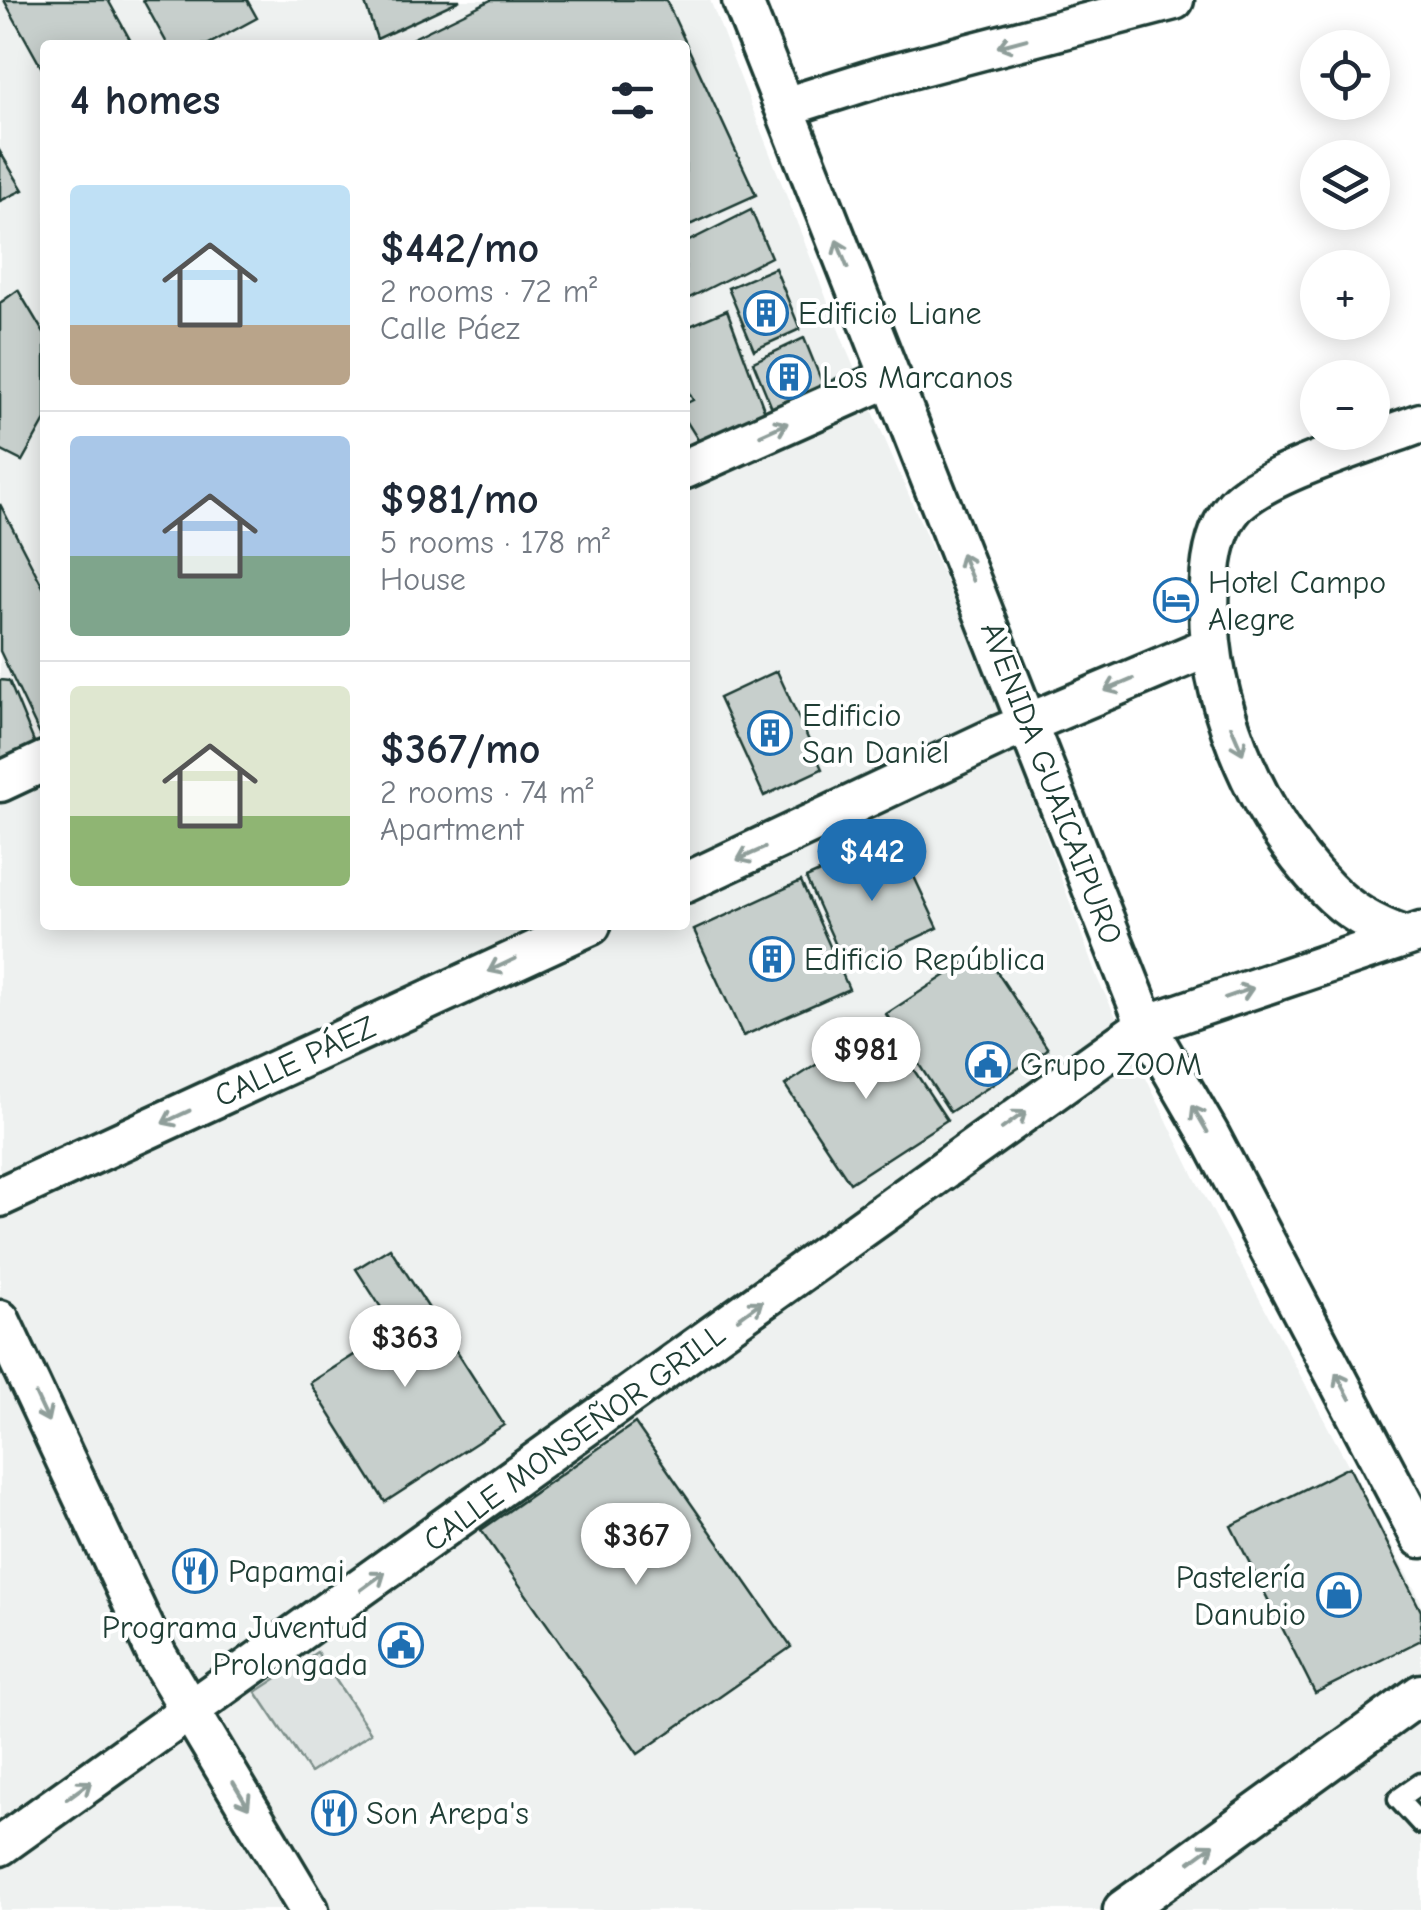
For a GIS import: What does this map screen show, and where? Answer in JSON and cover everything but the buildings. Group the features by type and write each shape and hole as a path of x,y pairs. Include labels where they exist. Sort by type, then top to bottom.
{"street":[{"name":"AVENIDA GUAICAIPURO","path":"742,0 1146,1025 1219,1152 1421,1538"},
{"path":"784,107 883,76 1174,0"},
{"path":"690,467 891,377"},
{"path":"1413,934 1370,924 1328,891 1284,836 1237,742 1219,696 1209,647 1211,562 1218,536 1233,508 1258,485 1421,423"},
{"path":"690,881 1029,722 1209,647"},
{"path":"0,782 40,763"},
{"name":"CALLE PÁEZ","path":"0,1198 580,930"},
{"name":"CALLE MONSEÑOR GRILL","path":"0,1846 1146,1025 1413,934"},
{"path":"0,1320 9,1358 157,1655 309,1910"},
{"path":"1123,1910 1421,1694"}],"lane":[{"path":"1421,1782 1398,1799 1421,1824"}],"shaded area":[{"path":"0,0 710,0 847,351 993,691 1098,980 1197,1182 1421,1601 1421,1910 0,1910"},
{"path":"317,1652 371,1733 310,1773 256,1692"}],"place":[{"name":"Edificio Liane","path":"766,313"},
{"name":"Los Marcanos","path":"789,377"},
{"name":"Hotel Campo Alegre","path":"1176,600"},
{"name":"Edificio San Daniel","path":"770,733"},
{"name":"Edificio República","path":"772,959"},
{"name":"Grupo ZOOM","path":"988,1064"},
{"name":"Papamai","path":"195,1571"},
{"name":"Pastelería Danubio","path":"1339,1595"},
{"name":"Programa Juventud Prolongada","path":"401,1645"},
{"name":"Son Arepa's","path":"334,1813"}]}
